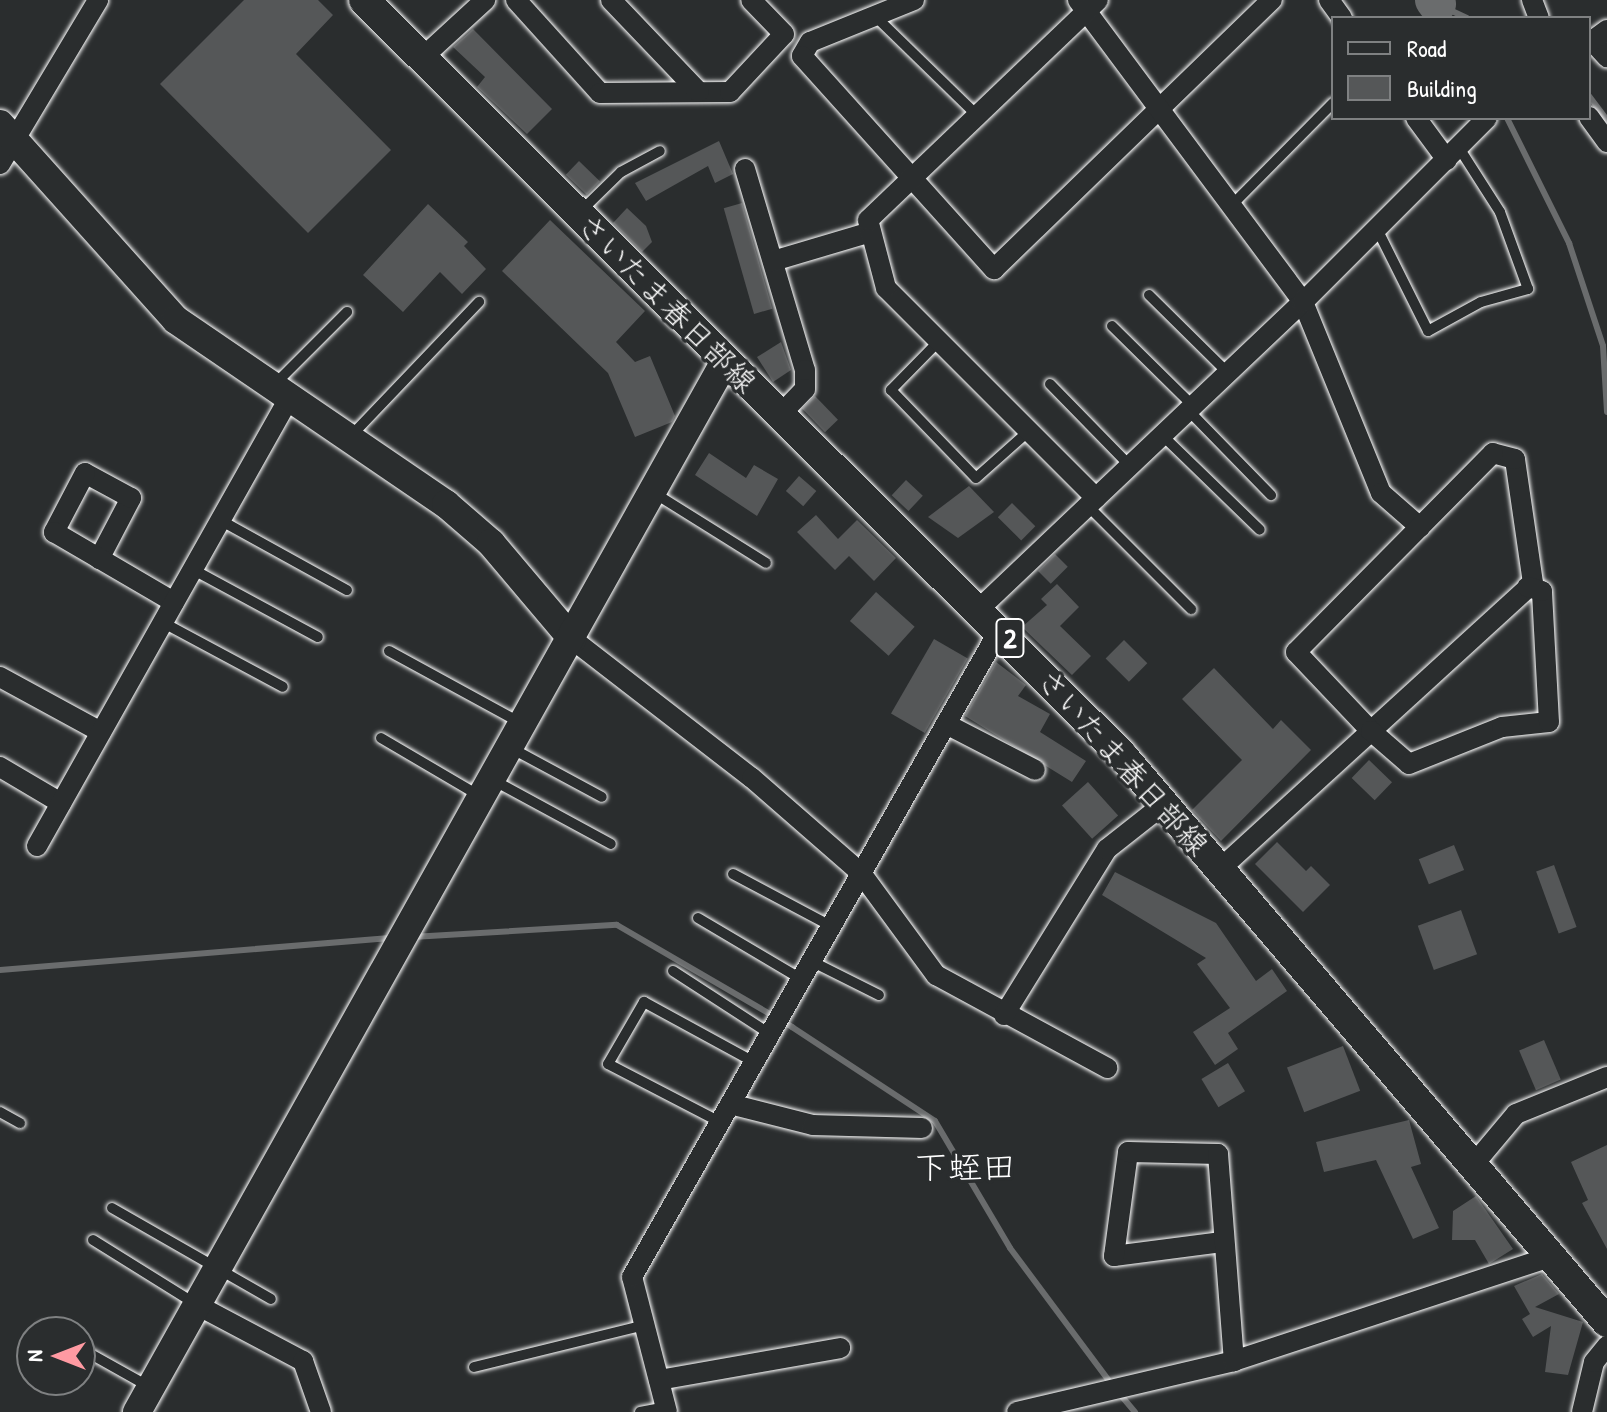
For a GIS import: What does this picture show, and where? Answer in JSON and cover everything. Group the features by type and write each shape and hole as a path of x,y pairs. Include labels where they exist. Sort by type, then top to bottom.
{"main road":[{"name":"さいたま春日部線","path":"364,0 725,361 990,619 1164,804 1554,1256 1607,1322"}],"street":[{"path":"98,0 4,143 176,320 279,394 446,504 491,543 572,639 752,778 861,873 936,975 1004,1015 1107,1068"},
{"path":"422,58 485,0"},
{"path":"516,0 600,93 730,92 784,34 751,0"},
{"path":"611,0 699,92"},
{"path":"914,0 810,42 802,56 912,182 994,269 1155,109 1272,0"},
{"path":"1092,502 1029,431 886,288 868,220 979,117 1087,4 1155,109 1303,302 1381,493 1420,527"},
{"path":"1418,120 1453,154"},
{"path":"667,1410 632,1277 946,724 990,619 1092,502 1303,302 1485,120"},
{"path":"1591,120 1607,142"},
{"path":"745,169 805,370 805,389 780,415"},
{"path":"773,261 871,232"},
{"path":"137,1412 221,1268 725,361"},
{"path":"37,846 220,520 279,394"},
{"path":"1220,869 1371,731 1528,587 1533,583 1515,459 1493,453 1296,652 1371,731 1409,764 1502,727 1549,722 1542,591 1528,587"},
{"path":"99,559 174,602"},
{"path":"0,677 101,732"},
{"path":"946,724 1035,770"},
{"path":"0,767 61,803"},
{"path":"1004,1015 1107,849 1164,804"},
{"path":"1474,1164 1516,1114 1607,1077"},
{"path":"725,1113 813,1125 922,1128"},
{"path":"1222,1242 1114,1256 1128,1152 1218,1154 1222,1242 1234,1361"},
{"path":"1017,1412 1105,1402 1554,1256"},
{"path":"199,1306 303,1361 321,1412"},
{"path":"1582,1412 1594,1362 1607,1346"},
{"path":"659,1380 840,1348"}],"lane":[{"path":"875,16 979,117"},
{"path":"1230,207 1331,105"},
{"path":"577,214 621,172 660,151"},
{"path":"1377,229 1428,331 1481,302 1528,289 1500,212 1453,154"},
{"path":"1149,295 1228,373"},
{"path":"348,438 479,302"},
{"path":"279,394 347,312"},
{"path":"1112,326 1271,495"},
{"path":"939,341 891,390 976,478 1029,431"},
{"path":"1050,384 1130,466"},
{"path":"1162,435 1260,530"},
{"path":"653,492 766,563"},
{"path":"1092,502 1191,609"},
{"path":"220,520 347,590"},
{"path":"192,569 318,637"},
{"path":"162,622 283,687"},
{"path":"389,651 602,797"},
{"path":"381,738 611,844"},
{"path":"733,874 831,926"},
{"path":"698,918 806,970 879,995"},
{"path":"673,971 770,1034"},
{"path":"725,1113 608,1064 644,1002 754,1062"},
{"path":"0,1112 20,1123"},
{"path":"112,1208 271,1299"},
{"path":"93,1240 199,1306"},
{"path":"474,1367 645,1325"},
{"path":"96,1357 152,1387"},
{"path":"640,1412 667,1410"}],"building":[{"path":"244,0 318,0 333,15 296,54 391,150 308,233 160,84"},
{"path":"473,29 552,109 527,134 477,87 485,77 453,47"},
{"path":"719,141 733,174 715,183 708,166 646,201 635,183"},
{"path":"579,161 600,181 587,195 566,175"},
{"path":"742,203 772,309 754,314 724,208"},
{"path":"428,204 468,242 464,246 486,269 462,294 440,272 403,312 363,275"},
{"path":"627,208 646,226 652,242 642,252 613,223"},
{"path":"550,220 645,311 616,342 635,362 650,356 675,416 672,422 635,437 608,373 502,271"},
{"path":"781,342 791,370 773,382 757,357"},
{"path":"815,396 838,420 825,432 802,409"},
{"path":"709,453 746,478 754,465 778,479 757,516 695,475"},
{"path":"799,476 816,491 803,506 786,491"},
{"path":"906,480 923,496 908,511 892,495"},
{"path":"969,486 994,512 958,538 928,517"},
{"path":"1012,503 1035,526 1021,540 998,517"},
{"path":"816,515 838,539 857,520 896,558 874,581 849,556 835,570 797,532"},
{"path":"1055,554 1068,567 1051,584 1038,571"},
{"path":"1057,584 1079,607 1060,626 1091,656 1072,675 1022,627 1047,605 1041,599"},
{"path":"876,592 915,627 889,656 850,621"},
{"path":"934,639 968,658 925,733 891,713"},
{"path":"1124,640 1147,663 1129,682 1106,658"},
{"path":"996,662 1026,685 1018,696 1050,714 1040,732 1086,761 1072,782 965,716"},
{"path":"1214,668 1273,729 1281,720 1311,750 1221,841 1192,810 1242,760 1182,699"},
{"path":"1369,760 1392,782 1375,800 1352,778"},
{"path":"1088,782 1118,815 1092,839 1062,805"},
{"path":"1277,842 1306,871 1311,866 1330,885 1303,912 1255,864"},
{"path":"1454,845 1464,870 1429,884 1419,859"},
{"path":"1554,865 1577,927 1559,934 1536,871"},
{"path":"1115,872 1216,923 1256,981 1272,969 1287,991 1228,1033 1238,1049 1215,1065 1193,1032 1230,1008 1197,964 1206,958 1102,895"},
{"path":"1461,910 1477,954 1434,970 1418,926"},
{"path":"1544,1040 1561,1080 1536,1090 1519,1051"},
{"path":"1343,1046 1360,1091 1304,1112 1287,1068"},
{"path":"1228,1063 1245,1091 1218,1107 1201,1079"},
{"path":"1409,1120 1421,1164 1411,1167 1439,1228 1413,1239 1376,1160 1324,1172 1316,1142"},
{"path":"1607,1145 1607,1249 1582,1203 1588,1200 1571,1162"},
{"path":"1476,1196 1513,1249 1489,1264 1475,1240 1452,1240 1453,1211"},
{"path":"1542,1274 1559,1294 1535,1307 1583,1322 1568,1375 1545,1372 1551,1326 1533,1337 1522,1319 1530,1314 1514,1286"}],"waterway":[{"path":"1434,0 1437,4"},
{"path":"1437,4 1463,16"},
{"path":"1437,5 1445,16"},
{"path":"1591,99 1607,120"},
{"path":"1508,120 1569,243 1603,346 1607,412"},
{"path":"412,937 617,925 792,1027 935,1121 1010,1248 1112,1385"},
{"path":"0,970 393,938"},
{"path":"1119,1393 1135,1412"}],"district":[{"name":"下蛭田","path":"965,1168"}]}
